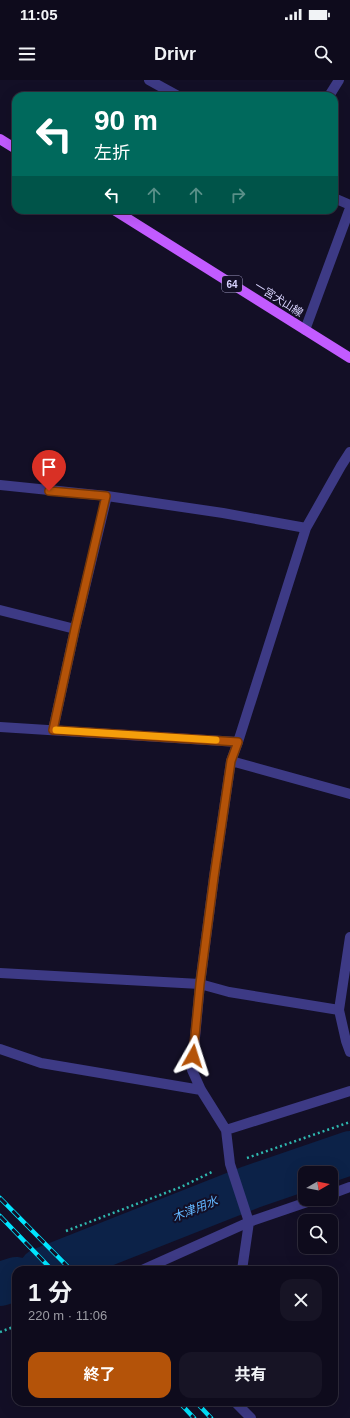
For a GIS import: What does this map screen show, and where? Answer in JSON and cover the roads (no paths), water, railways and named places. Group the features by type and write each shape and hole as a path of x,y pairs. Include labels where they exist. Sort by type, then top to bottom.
{"main road":[{"path":"0,139 12,146"},
{"name":"一宮犬山線","path":"120,214 350,358"}],"street":[{"path":"149,80 171,92"},
{"path":"332,92 340,80"},
{"path":"304,330 350,206 338,200"},
{"path":"242,1266 248,1222 230,1164 226,1130 201,1090 192,1070 200,984 214,877 231,761 306,528 350,452"},
{"path":"0,485 106,496 223,513 306,528"},
{"path":"53,730 106,496"},
{"path":"0,610 75,629"},
{"path":"0,727 238,742"},
{"path":"231,761 350,794"},
{"path":"350,937 339,1010 350,1052"},
{"path":"0,973 200,984 229,992 339,1010"},
{"path":"0,1049 41,1063 201,1090"},
{"path":"226,1130 350,1091"},
{"path":"338,1191 350,1187"},
{"path":"151,1266 248,1222 298,1205"},
{"path":"239,1406 250,1418"}],"waterway":[{"name":"木津用水","path":"51,1266 251,1187 350,1153"},
{"name":"木津用水","path":"0,1284 12,1280"}],"railway":[{"path":"0,1198 67,1266"},
{"path":"0,1216 48,1266"},
{"path":"183,1406 194,1418"},
{"path":"200,1406 211,1418"}]}
